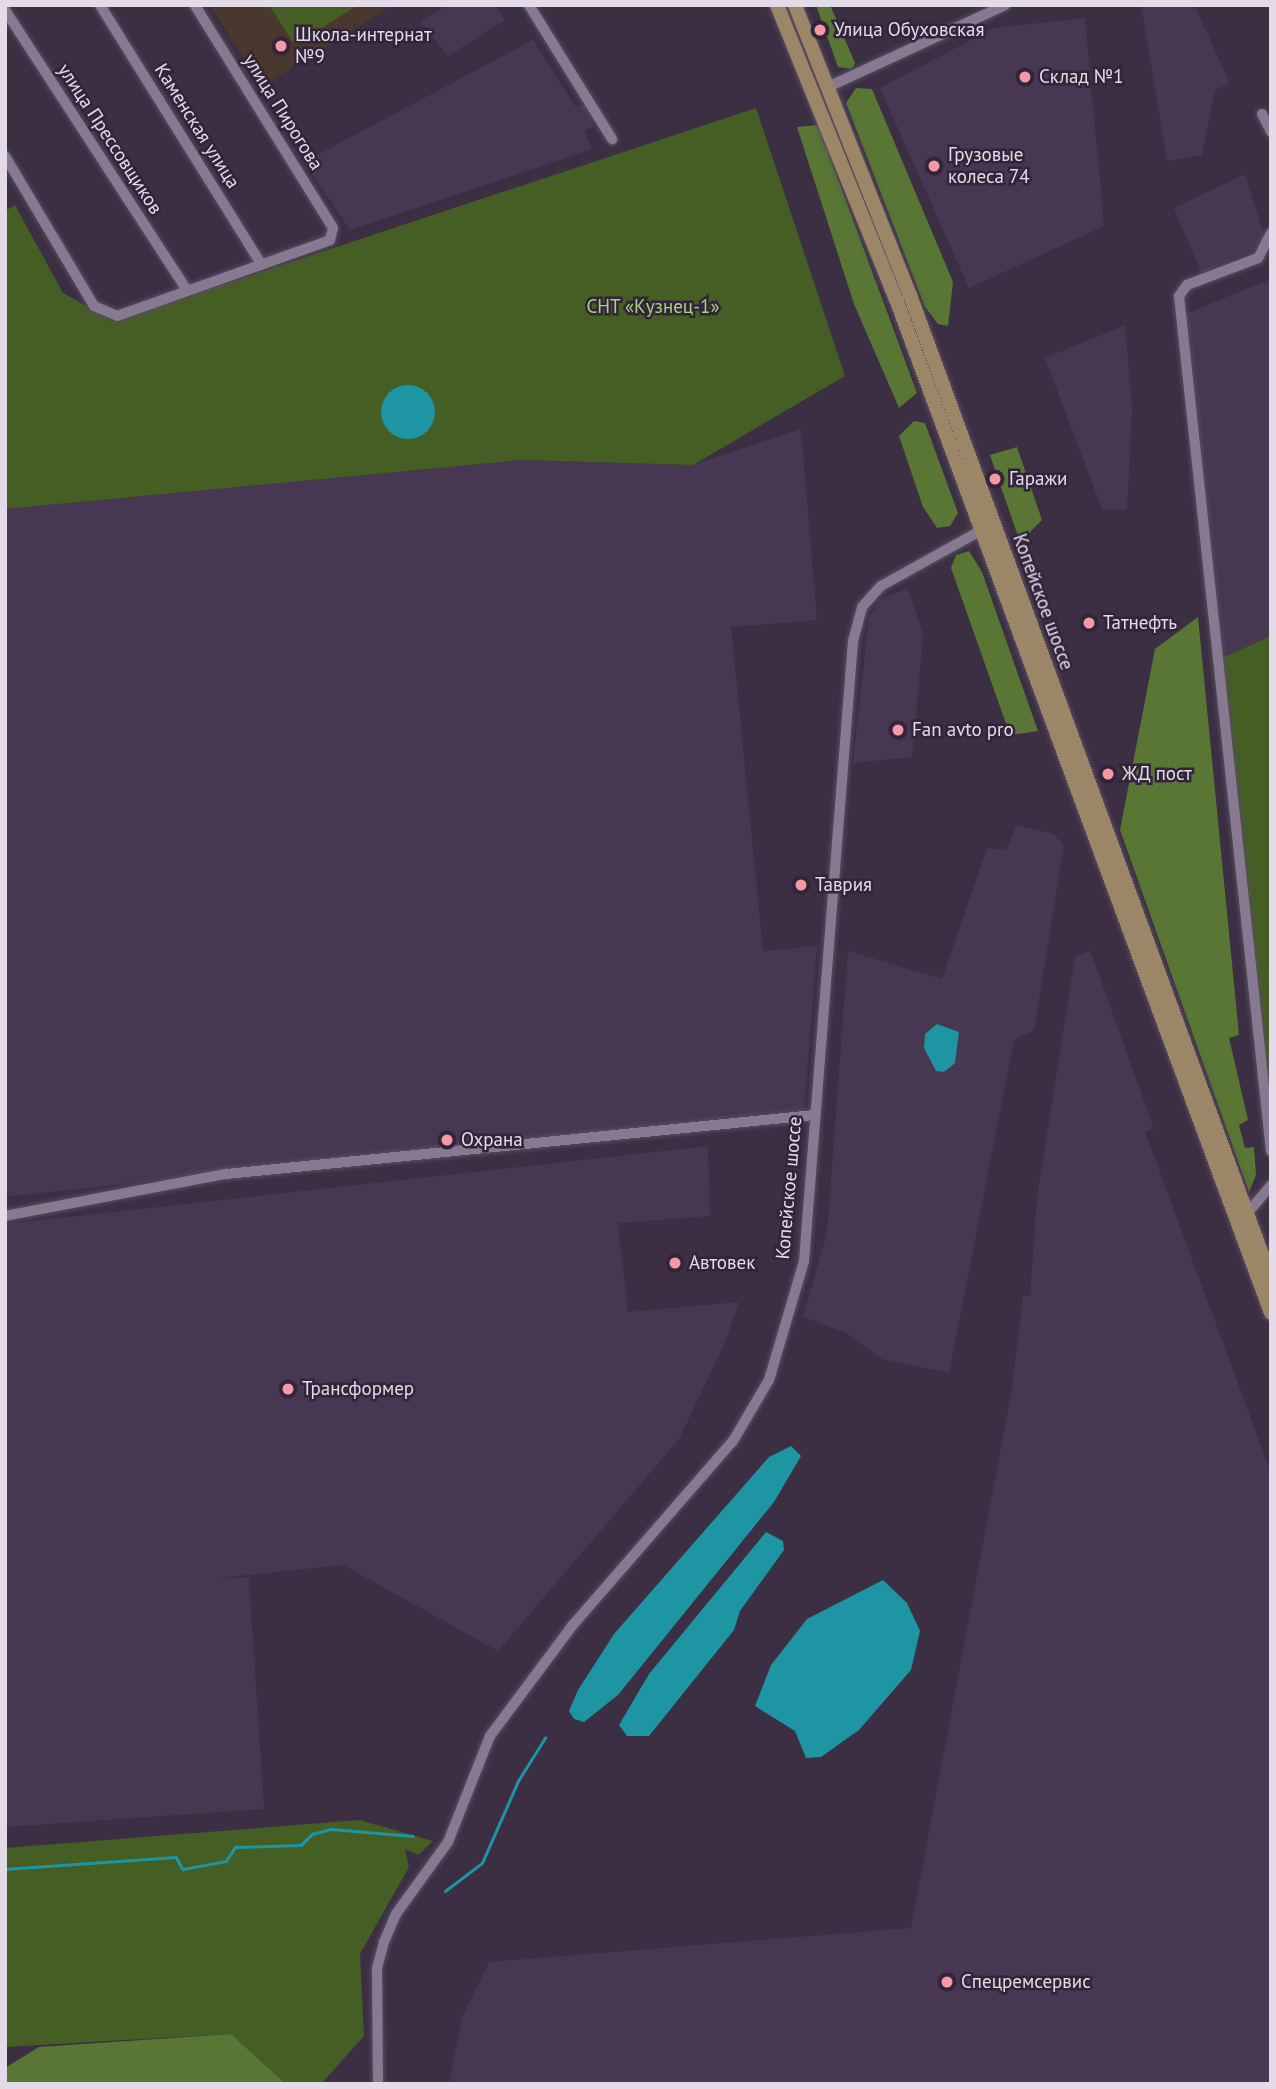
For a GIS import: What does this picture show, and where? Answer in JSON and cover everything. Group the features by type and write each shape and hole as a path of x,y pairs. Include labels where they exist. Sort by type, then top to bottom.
{"main road":[{"name":"Копейское шоссе","path":"777,5 988,528 1271,1279"},
{"name":"Копейское шоссе","path":"796,5 830,86 1271,1313"},
{"path":"812,90 830,86"}],"street":[{"name":"Каменская улица","path":"100,5 262,265"},
{"name":"улица Пирогова","path":"195,5 333,228 330,240 262,265"},
{"path":"530,5 612,139"},
{"path":"830,86 1005,5"},
{"name":"улица Прессовщиков","path":"5,10 185,288"},
{"path":"1262,114 1271,132"},
{"path":"6,158 94,306 117,316 185,288 197,289 262,265"},
{"path":"1271,233 1258,258 1187,285 1179,296 1271,1151"},
{"name":"Копейское шоссе","path":"378,2084 377,1968 396,1914 448,1842 490,1736 516,1697 733,1441 769,1380 804,1261 853,641 862,607 914,564 988,528"},
{"path":"5,1216 226,1174 814,1115"},
{"path":"1246,1215 1271,1185"}],"shaded area":[{"name":"Школа-интернат №9","path":"210,5 393,5 261,87"},
{"path":"448,5 494,5 505,20 448,56 420,21"},
{"path":"1141,5 1194,5 1230,83 1215,90 1202,155 1167,161"},
{"path":"1085,18 1104,226 969,288 880,88 994,28"},
{"path":"533,40 575,106 586,105 594,127 584,130 592,149 350,230 304,162"},
{"path":"1245,174 1267,244 1201,273 1174,208"},
{"path":"1271,279 1271,636 1218,659 1183,315"},
{"path":"1125,325 1132,408 1127,510 1102,509 1045,358"},
{"path":"801,429 817,620 731,627 763,951 817,946 804,1109 5,1197 5,509 522,460 693,465"},
{"path":"908,588 923,634 912,757 853,763 869,617 881,599"},
{"path":"1017,825 1053,834 1064,845 1034,1030 1014,1040 949,1373 882,1359 847,1333 803,1317 827,1233 848,951 942,979 987,848 1006,850"},
{"path":"1090,950 1154,1129 1145,1132 1271,1473 1271,2084 449,2084 462,2017 489,1962 911,1928 1011,1394 1023,1296 1030,1296 1037,1198 1075,957"},
{"path":"708,1146 710,1216 618,1223 628,1312 739,1302 724,1345 679,1439 498,1651 343,1565 218,1578 249,1578 264,1809 5,1827 5,1224"}],"green space":[{"path":"269,5 358,5 295,45"},
{"path":"816,5 830,5 855,63 852,69 838,67"},
{"path":"856,88 872,89 953,282 948,326 938,324 925,307 846,103"},
{"name":"СНТ «Кузнец-1»","path":"756,108 845,376 693,465 522,460 5,509 5,211 15,205 63,293 113,321"},
{"path":"818,125 917,393 899,408 854,304 797,127"},
{"path":"914,421 925,423 958,513 950,526 937,528 923,507 899,436"},
{"path":"1017,447 1042,520 1020,542 990,455"},
{"path":"969,551 982,572 1038,731 1010,735 951,568 956,555"},
{"path":"1198,617 1239,1035 1229,1038 1248,1120 1239,1125 1245,1148 1254,1147 1256,1175 1249,1192 1120,830 1155,649"},
{"path":"1271,636 1271,1088 1260,1056 1219,659"},
{"path":"360,1820 433,1841 418,1855 405,1849 409,1867 360,1954 364,2036 321,2084 286,2084 231,2034 5,2047 5,1848"},
{"path":"231,2034 286,2084 5,2084 5,2068 39,2047"}],"water":[{"path":"408,385 427,393 435,412 427,431 408,439 389,431 381,412 389,393"},
{"path":"937,1024 959,1032 955,1063 944,1072 936,1071 924,1048 925,1034"},
{"path":"791,1446 801,1456 774,1502 618,1695 584,1722 574,1719 569,1711 578,1690 614,1634 769,1457"},
{"path":"766,1532 783,1541 784,1550 740,1611 734,1630 649,1736 627,1736 619,1725 649,1674"},
{"path":"883,1580 907,1603 920,1631 911,1670 859,1730 821,1757 806,1758 795,1731 755,1706 771,1665 807,1619"}],"waterway":[{"path":"445,1891 482,1863 518,1781 545,1738"},
{"path":"5,1869 176,1857 183,1869 226,1861 235,1847 301,1845 312,1834 331,1829 413,1836"}],"place":[{"name":"Улица Обуховская","path":"820,30"},
{"name":"Школа-интернат №9","path":"281,46"},
{"name":"Склад №1","path":"1025,77"},
{"name":"Грузовые колеса 74","path":"934,166"},
{"name":"Гаражи","path":"995,479"},
{"name":"Татнефть","path":"1089,623"},
{"name":"Fan avto pro","path":"898,730"},
{"name":"ЖД пост","path":"1108,774"},
{"name":"Таврия","path":"801,885"},
{"name":"Охрана","path":"447,1140"},
{"name":"Автовек","path":"675,1263"},
{"name":"Трансформер","path":"288,1389"},
{"name":"Спецремсервис","path":"947,1982"}]}
